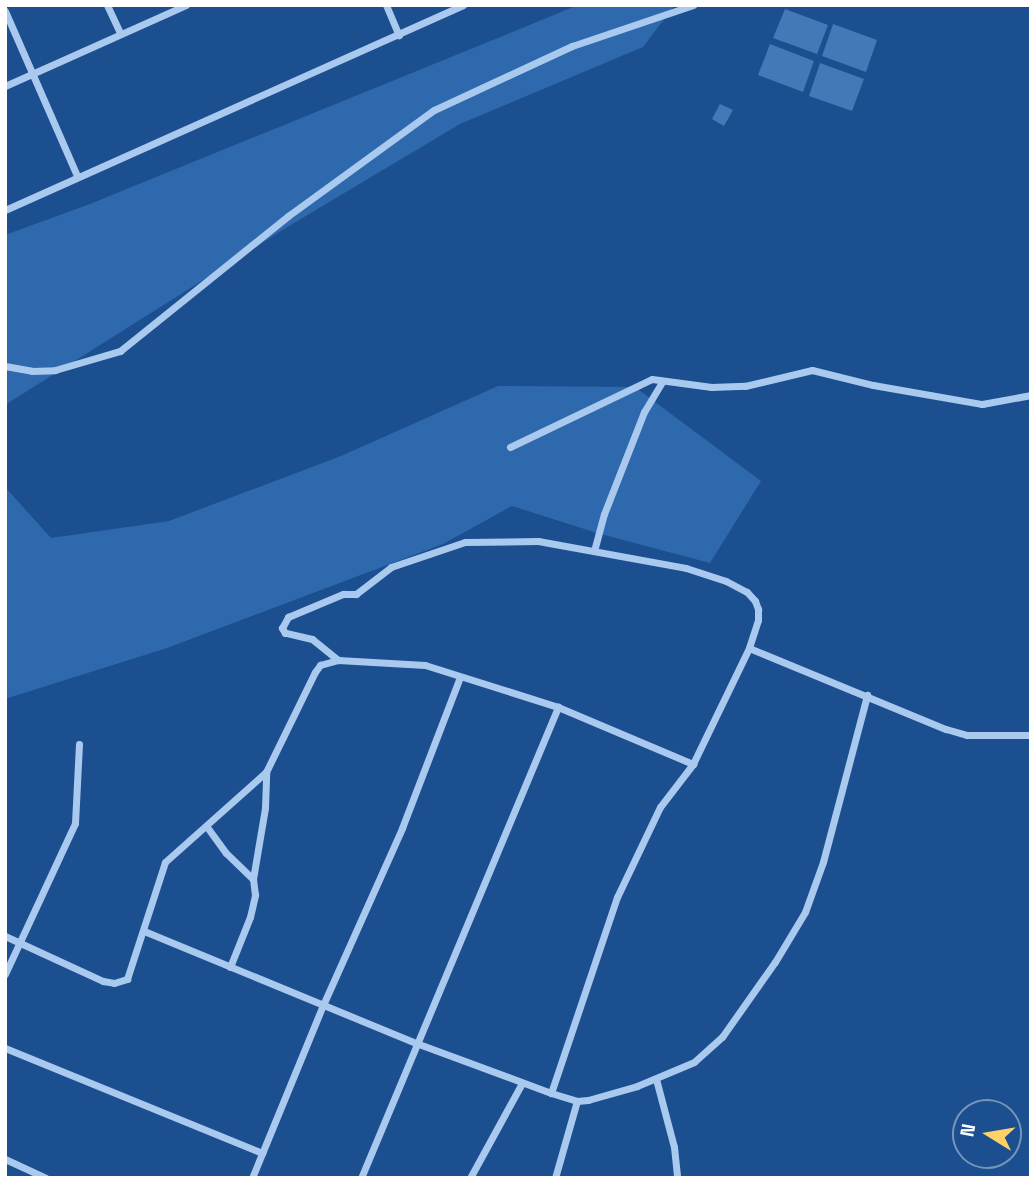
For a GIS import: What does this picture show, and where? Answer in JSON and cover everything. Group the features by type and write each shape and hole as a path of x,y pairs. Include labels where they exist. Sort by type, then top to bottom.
{"street":[{"path":"107,5 120,33"},
{"path":"5,86 186,5"},
{"path":"386,5 399,35"},
{"path":"5,209 463,5"},
{"path":"5,366 32,371 55,370 120,351 288,216 433,110 572,46 693,5"},
{"path":"5,11 77,176"},
{"path":"510,447 645,380 711,387 745,386 812,370 873,385 982,404 1031,395"},
{"path":"594,551 604,514 644,412 662,382"},
{"path":"338,660 312,639 285,633 282,628 288,617 343,594 356,594 391,568 465,542 538,541 686,568 726,581 747,592 758,609 749,648 693,764 660,807 628,872 551,1093"},
{"path":"749,648 967,735 1031,735"},
{"path":"5,936 114,983 121,982 131,973 165,862 266,772 315,672 320,665 338,660 425,665 558,707 693,764"},
{"path":"252,1178 323,1005 401,828 460,677"},
{"path":"145,931 416,1043 577,1101 656,1079 694,1062 722,1037 775,962 805,912 823,862 867,695"},
{"path":"361,1178 558,707"},
{"path":"5,974 75,823 79,744"},
{"path":"230,967 250,917 253,879 265,808 266,772"},
{"path":"207,827 226,853 253,879"},
{"path":"5,1048 262,1153"},
{"path":"656,1079 674,1147 677,1178"},
{"path":"470,1178 522,1083"},
{"path":"555,1178 577,1101"},
{"path":"5,1159 46,1178"}],"shaded area":[{"path":"675,5 643,47 460,124 284,229 5,405 5,235 90,204 576,6"},
{"path":"498,386 635,387 761,481 710,563 597,533 512,506 443,544 167,648 5,699 5,487 51,538 169,521 341,456"}],"building":[{"path":"785,9 828,25 817,54 773,38"},
{"path":"833,24 877,40 866,72 822,56"},
{"path":"770,44 814,61 803,92 758,75"},
{"path":"820,63 864,79 852,111 809,96"},
{"path":"720,104 733,110 724,126 712,119"}]}
